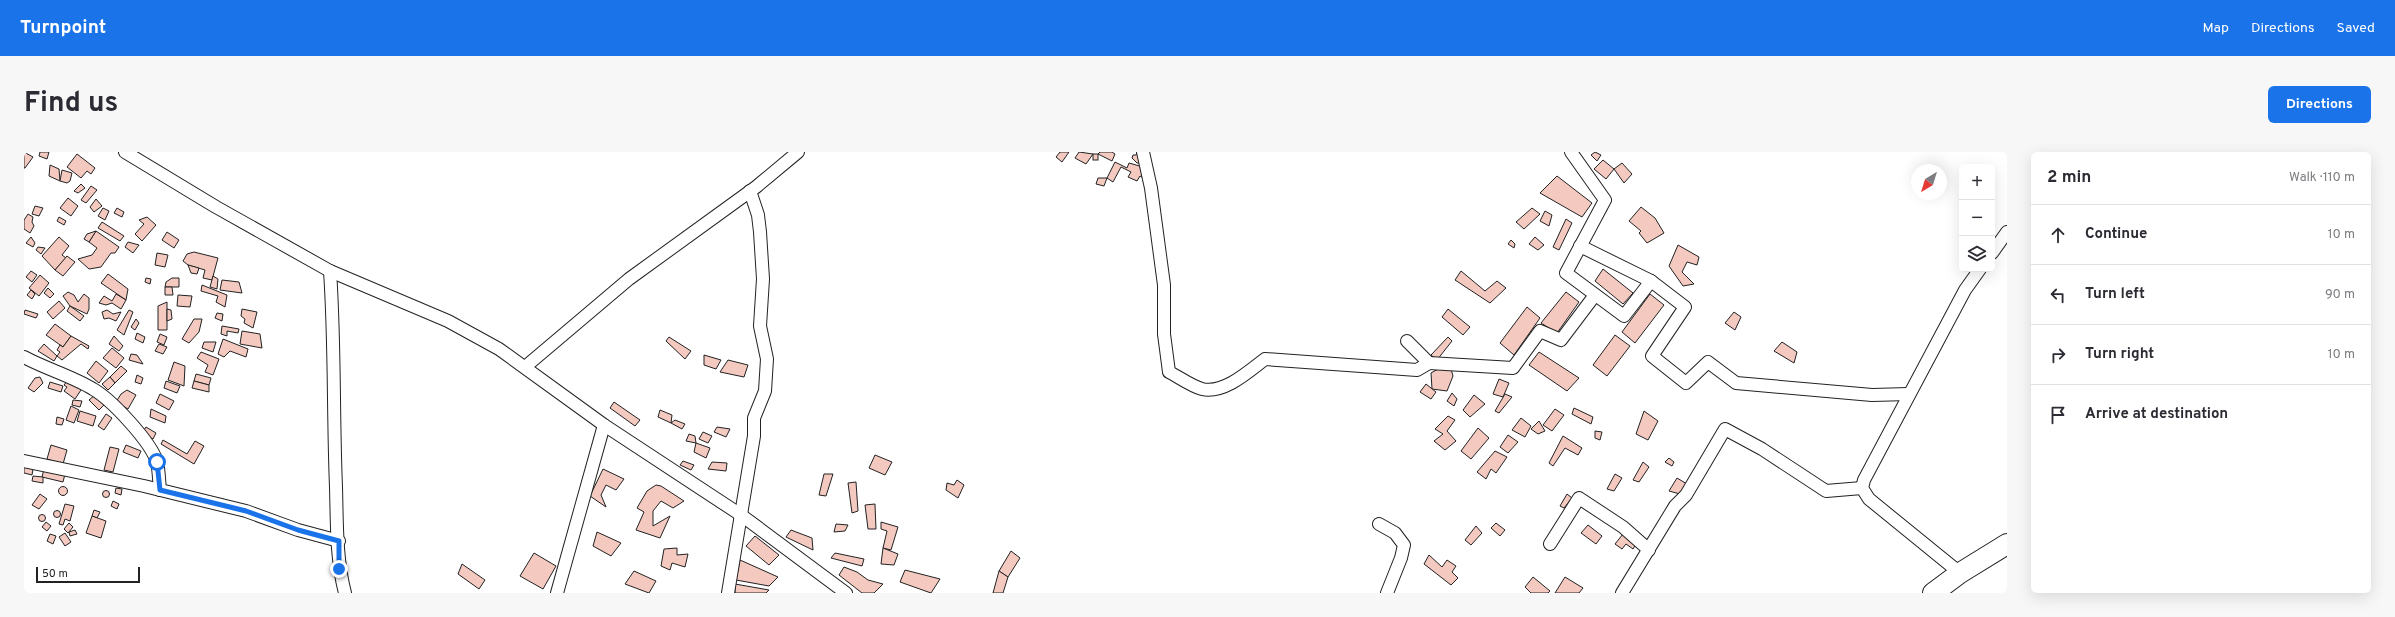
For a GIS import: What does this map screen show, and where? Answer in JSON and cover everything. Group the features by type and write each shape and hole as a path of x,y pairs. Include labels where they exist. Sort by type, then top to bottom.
{"main road":[{"path":"1935,592 1960,573 2007,544"}],"street":[{"path":"125,152 216,207 330,271 448,321 499,349 604,424 741,515 846,593"},
{"path":"525,368 629,279 750,191 798,152"},
{"path":"1143,152 1151,188 1164,285 1164,334 1169,372 1202,389 1218,389 1247,373 1265,359 1417,370 1429,363 1514,368 1540,331 1561,340 1596,295"},
{"path":"1571,152 1605,200 1566,273 1624,316 1651,281"},
{"path":"728,593 754,436 754,418 765,391 767,358 760,326 763,279 761,239 758,215 750,191"},
{"path":"1995,249 2007,232"},
{"path":"1580,246 1651,281 1685,307 1652,356 1686,384 1708,362 1736,383 1872,394 1909,394"},
{"path":"330,271 335,335 335,448 339,569 345,593"},
{"path":"1960,573 1869,499 1862,488 1864,480 1909,394 1965,290 1978,272"},
{"path":"1407,341 1429,363"},
{"path":"24,357 41,366 79,381 103,397 150,447 157,462 160,490"},
{"path":"557,593 604,424"},
{"path":"1622,593 1650,550 1675,506 1686,495 1725,429 1762,449 1826,491 1862,488"},
{"path":"24,461 160,490 246,511 298,530 339,541"},
{"path":"1550,544 1579,498 1623,527 1650,550"},
{"path":"1379,524 1395,533 1404,545 1401,558 1387,593"}],"building":[{"path":"24,152 33,157 25,168 24,168"},
{"path":"40,152 49,152 47,159 39,156"},
{"path":"1060,152 1069,152 1062,162 1056,157"},
{"path":"1079,152 1093,154 1086,164 1075,158"},
{"path":"1100,152 1112,152 1115,154 1112,161 1098,154"},
{"path":"1138,152 1142,163 1137,163 1132,158 1133,155 1136,155"},
{"path":"1595,152 1601,155 1597,161 1591,155"},
{"path":"77,154 95,168 91,174 87,171 81,178 67,167"},
{"path":"1093,154 1098,154 1098,160 1093,160"},
{"path":"1603,160 1614,169 1606,179 1594,169"},
{"path":"1115,162 1127,168 1129,163 1143,167 1146,180 1140,176 1137,181 1128,177 1131,172 1121,167 1113,182 1107,178"},
{"path":"1622,163 1632,174 1624,183 1614,169"},
{"path":"50,165 59,169 60,181 49,176"},
{"path":"62,170 72,173 70,181 67,183 60,181"},
{"path":"1557,176 1592,203 1582,217 1540,193"},
{"path":"1098,178 1107,178 1104,186 1096,184"},
{"path":"81,184 85,188 78,193 74,191"},
{"path":"91,186 97,190 86,203 81,200"},
{"path":"68,198 78,206 71,216 60,208"},
{"path":"96,199 102,206 94,212 90,207"},
{"path":"35,206 43,208 39,216 32,214"},
{"path":"1641,207 1655,218 1664,233 1647,243 1639,233 1641,231 1629,221"},
{"path":"103,208 109,211 105,220 98,216"},
{"path":"117,208 124,212 122,217 114,213"},
{"path":"1532,208 1540,214 1524,229 1516,222"},
{"path":"1545,211 1552,215 1549,226 1540,221"},
{"path":"28,214 33,217 32,222 34,226 30,233 24,229 24,220"},
{"path":"59,217 66,221 64,225 57,221"},
{"path":"147,217 156,225 142,241 135,234 144,224 139,220"},
{"path":"1566,219 1572,223 1559,250 1553,247"},
{"path":"102,222 124,236 120,241 98,228"},
{"path":"96,231 119,247 115,253 111,253 101,267 89,269 78,259 92,255 97,248 89,242"},
{"path":"96,231 89,242 84,239 87,234"},
{"path":"167,232 179,240 174,248 162,240"},
{"path":"31,237 35,243 33,247 26,243"},
{"path":"59,237 69,246 62,255 66,258 55,270 42,256"},
{"path":"1535,237 1544,245 1538,250 1529,244"},
{"path":"1511,240 1515,244 1514,248 1508,244"},
{"path":"128,242 139,245 133,253 125,247"},
{"path":"1678,245 1699,257 1697,265 1687,262 1682,272 1694,284 1683,286 1669,266"},
{"path":"38,247 45,248 41,254 36,250"},
{"path":"194,252 218,258 212,280 203,278 205,270 188,265 183,261 187,254"},
{"path":"157,253 168,255 165,267 155,265"},
{"path":"67,256 75,262 63,276 55,270"},
{"path":"188,265 199,268 197,274 191,273"},
{"path":"1603,269 1633,293 1623,304 1595,281"},
{"path":"31,271 37,275 32,282 26,277"},
{"path":"1461,271 1485,291 1497,281 1506,288 1490,303 1455,280"},
{"path":"108,274 128,289 126,300 101,283"},
{"path":"40,275 49,283 39,296 29,288"},
{"path":"213,276 218,279 217,289 210,287"},
{"path":"146,278 151,279 150,284 145,282"},
{"path":"172,278 179,278 179,287 165,287 166,282"},
{"path":"222,280 239,282 242,293 220,290"},
{"path":"202,285 227,295 225,307 216,302 218,296 201,291"},
{"path":"165,287 172,287 173,295 165,295"},
{"path":"48,288 54,294 50,298 44,293"},
{"path":"31,290 35,294 32,299 27,295"},
{"path":"68,292 74,295 78,302 84,294 89,298 89,309 87,314 70,306 63,296"},
{"path":"1566,292 1579,302 1557,333 1541,323"},
{"path":"116,294 126,300 121,309 112,303 106,305 99,303 104,296 112,301"},
{"path":"1650,294 1664,305 1635,343 1622,332"},
{"path":"178,295 192,296 190,307 177,306"},
{"path":"59,301 65,308 53,319 47,312"},
{"path":"167,302 167,330 158,330 158,306"},
{"path":"70,306 84,316 80,321 67,311"},
{"path":"1527,307 1540,318 1514,355 1500,343"},
{"path":"167,309 171,310 172,319 167,321"},
{"path":"242,309 257,312 253,328 244,323 245,319 241,316"},
{"path":"1448,309 1470,327 1463,335 1442,317"},
{"path":"25,310 38,314 36,318 24,314"},
{"path":"107,310 113,314 121,312 116,321 109,318 104,319 102,312"},
{"path":"129,310 133,312 124,335 117,330"},
{"path":"1734,312 1741,317 1735,330 1725,323"},
{"path":"217,313 223,314 222,321 215,318"},
{"path":"136,319 139,323 135,330 131,327"},
{"path":"194,319 202,319 199,332 189,343 182,339"},
{"path":"55,324 71,336 63,347 46,335"},
{"path":"222,326 239,329 238,333 227,331 227,336 221,334"},
{"path":"242,331 260,334 262,348 240,344"},
{"path":"137,333 145,337 143,343 135,339"},
{"path":"160,334 167,337 164,345 157,342"},
{"path":"1615,335 1630,346 1607,376 1593,365"},
{"path":"71,336 89,346 88,349 81,344 62,360 57,356 60,352 57,350 60,345 63,347"},
{"path":"114,336 123,346 119,351 109,344"},
{"path":"669,337 691,351 685,359 666,341"},
{"path":"1448,337 1452,341 1437,360 1431,355"},
{"path":"223,339 248,349 246,357 230,351 224,357 218,354"},
{"path":"204,342 216,342 213,352 202,348"},
{"path":"1782,342 1797,352 1794,363 1774,351"},
{"path":"44,344 57,356 54,361 38,351"},
{"path":"159,344 167,347 163,354 155,351"},
{"path":"112,348 124,358 116,368 103,358"},
{"path":"201,352 219,359 213,375 205,372 208,365 197,358"},
{"path":"1539,352 1579,378 1567,391 1529,365"},
{"path":"131,354 137,355 143,364 129,360"},
{"path":"704,355 721,360 716,369 704,365"},
{"path":"1456,359 1451,369 1453,376 1447,391 1432,389 1431,373"},
{"path":"728,360 748,365 744,377 720,372"},
{"path":"96,361 108,371 99,383 87,373"},
{"path":"174,362 185,366 184,386 168,380"},
{"path":"121,366 127,371 115,383 110,377"},
{"path":"196,374 211,378 209,385 194,381"},
{"path":"137,375 143,378 141,384 135,382"},
{"path":"40,377 43,383 34,392 28,388 35,378"},
{"path":"110,377 115,383 108,390 102,384"},
{"path":"1499,379 1509,383 1503,397 1493,394"},
{"path":"67,381 83,387 75,399 64,391 67,387 64,385"},
{"path":"166,381 180,386 177,393 164,388"},
{"path":"194,381 209,385 209,392 192,388"},
{"path":"50,382 63,386 61,392 48,388"},
{"path":"1426,384 1436,392 1431,399 1420,392"},
{"path":"127,390 136,395 128,409 116,402 121,394"},
{"path":"1452,393 1457,399 1454,406 1447,401"},
{"path":"160,394 174,401 169,410 156,403"},
{"path":"1505,394 1512,397 1499,413 1495,411"},
{"path":"95,395 104,405 99,410 89,400"},
{"path":"1474,395 1485,404 1470,417 1463,410"},
{"path":"73,400 82,401 80,407 72,405"},
{"path":"614,402 640,420 635,426 610,408"},
{"path":"71,406 79,410 74,423 66,420"},
{"path":"1574,408 1593,417 1591,424 1572,414"},
{"path":"151,409 166,416 165,423 150,417"},
{"path":"1555,409 1564,415 1552,431 1543,425"},
{"path":"660,410 672,415 671,423 658,417"},
{"path":"80,411 96,416 93,426 77,421"},
{"path":"1644,411 1658,421 1648,440 1636,434"},
{"path":"106,414 112,418 104,430 98,426"},
{"path":"1448,416 1455,420 1447,431 1456,441 1445,450 1434,441 1443,434 1435,429"},
{"path":"57,417 64,419 62,425 56,424"},
{"path":"1521,418 1531,426 1525,437 1512,430"},
{"path":"675,420 685,424 682,429 671,423"},
{"path":"1539,421 1545,431 1538,434 1531,429"},
{"path":"146,427 156,433 153,439 142,433"},
{"path":"717,427 730,429 726,437 714,432"},
{"path":"1478,428 1489,438 1471,459 1461,451"},
{"path":"1595,431 1602,432 1600,440 1595,438"},
{"path":"703,432 712,436 708,443 699,439"},
{"path":"689,434 695,436 696,443 686,441"},
{"path":"1508,435 1518,442 1508,453 1500,447"},
{"path":"1563,436 1582,448 1578,455 1565,448 1553,466 1549,463"},
{"path":"163,440 187,454 195,441 204,446 194,464 161,444"},
{"path":"696,443 710,448 706,458 694,452"},
{"path":"51,445 67,450 63,464 47,459"},
{"path":"126,445 141,451 138,458 123,452"},
{"path":"110,447 119,449 113,472 104,470"},
{"path":"1495,451 1507,457 1496,473 1491,469 1486,479 1477,472"},
{"path":"875,455 892,462 885,475 869,468"},
{"path":"1669,458 1674,462 1672,466 1665,462"},
{"path":"683,461 694,465 691,470 680,465"},
{"path":"712,462 727,463 726,471 708,469"},
{"path":"1643,462 1649,467 1639,482 1633,480"},
{"path":"24,467 33,469 32,475 24,473"},
{"path":"44,469 65,474 63,482 42,477"},
{"path":"603,469 624,479 616,490 606,485 601,495 606,507 590,496"},
{"path":"824,474 833,474 826,496 819,495"},
{"path":"1615,474 1622,478 1614,491 1607,489"},
{"path":"33,476 43,477 43,483 32,481"},
{"path":"1677,478 1687,484 1680,494 1669,491"},
{"path":"957,480 964,485 958,498 946,490 947,483 954,485"},
{"path":"856,482 858,511 852,513 848,483"},
{"path":"656,485 661,486 684,501 673,508 661,501 653,511 653,526 670,516 660,538 636,530 644,512 637,508 647,491"},
{"path":"63,486 68,491 63,496 58,491"},
{"path":"116,488 122,489 121,495 115,493"},
{"path":"106,491 109,494 106,497 103,494"},
{"path":"40,494 47,499 39,509 32,505"},
{"path":"1567,494 1572,498 1564,508 1560,506"},
{"path":"113,501 119,504 117,509 111,506"},
{"path":"65,504 74,506 70,521 65,519 63,525 59,524"},
{"path":"875,504 876,529 868,529 865,505"},
{"path":"94,510 100,512 97,518 92,516"},
{"path":"57,511 60,514 57,517 54,514"},
{"path":"42,515 45,518 42,521 39,518"},
{"path":"92,516 106,521 101,538 86,533"},
{"path":"46,522 51,526 47,531 42,527"},
{"path":"881,522 898,527 891,550 883,548 887,531 881,529"},
{"path":"69,523 73,527 68,533 64,529"},
{"path":"1496,523 1505,530 1500,536 1491,528"},
{"path":"836,524 848,525 845,531 834,532"},
{"path":"1588,525 1602,536 1596,544 1581,533"},
{"path":"1476,526 1482,533 1471,545 1465,540"},
{"path":"75,530 77,534 70,536 69,532"},
{"path":"791,530 812,538 813,550 786,537"},
{"path":"597,532 621,543 611,556 593,546"},
{"path":"65,533 71,542 65,546 59,537"},
{"path":"50,534 56,536 53,544 47,541"},
{"path":"1623,534 1636,544 1633,549 1626,544 1622,549 1615,544"},
{"path":"755,536 779,555 769,565 746,546"},
{"path":"677,548 677,555 688,554 685,567 672,563 670,570 661,566 664,549"},
{"path":"883,548 898,554 894,565 881,564"},
{"path":"1011,551 1020,558 1008,577 999,571"},
{"path":"534,553 556,566 543,589 520,576"},
{"path":"835,553 864,559 862,566 831,558"},
{"path":"1429,555 1442,567 1447,560 1456,566 1452,572 1458,578 1451,585 1424,564"},
{"path":"740,560 778,577 769,586 736,580"},
{"path":"462,564 485,580 479,589 458,574"},
{"path":"844,567 857,572 868,580 883,584 874,593 862,593 839,575"},
{"path":"905,570 940,579 931,593 900,582"},
{"path":"634,571 656,581 649,593 625,584"},
{"path":"999,571 1008,577 1003,593 993,593"},
{"path":"1533,577 1550,591 1548,593 1531,593 1525,587"},
{"path":"1565,577 1583,588 1579,593 1555,593"},
{"path":"735,584 769,590 766,593 735,593"}],"route":[{"path":"157,462 160,490 246,511 298,530 339,541 339,569"}]}
